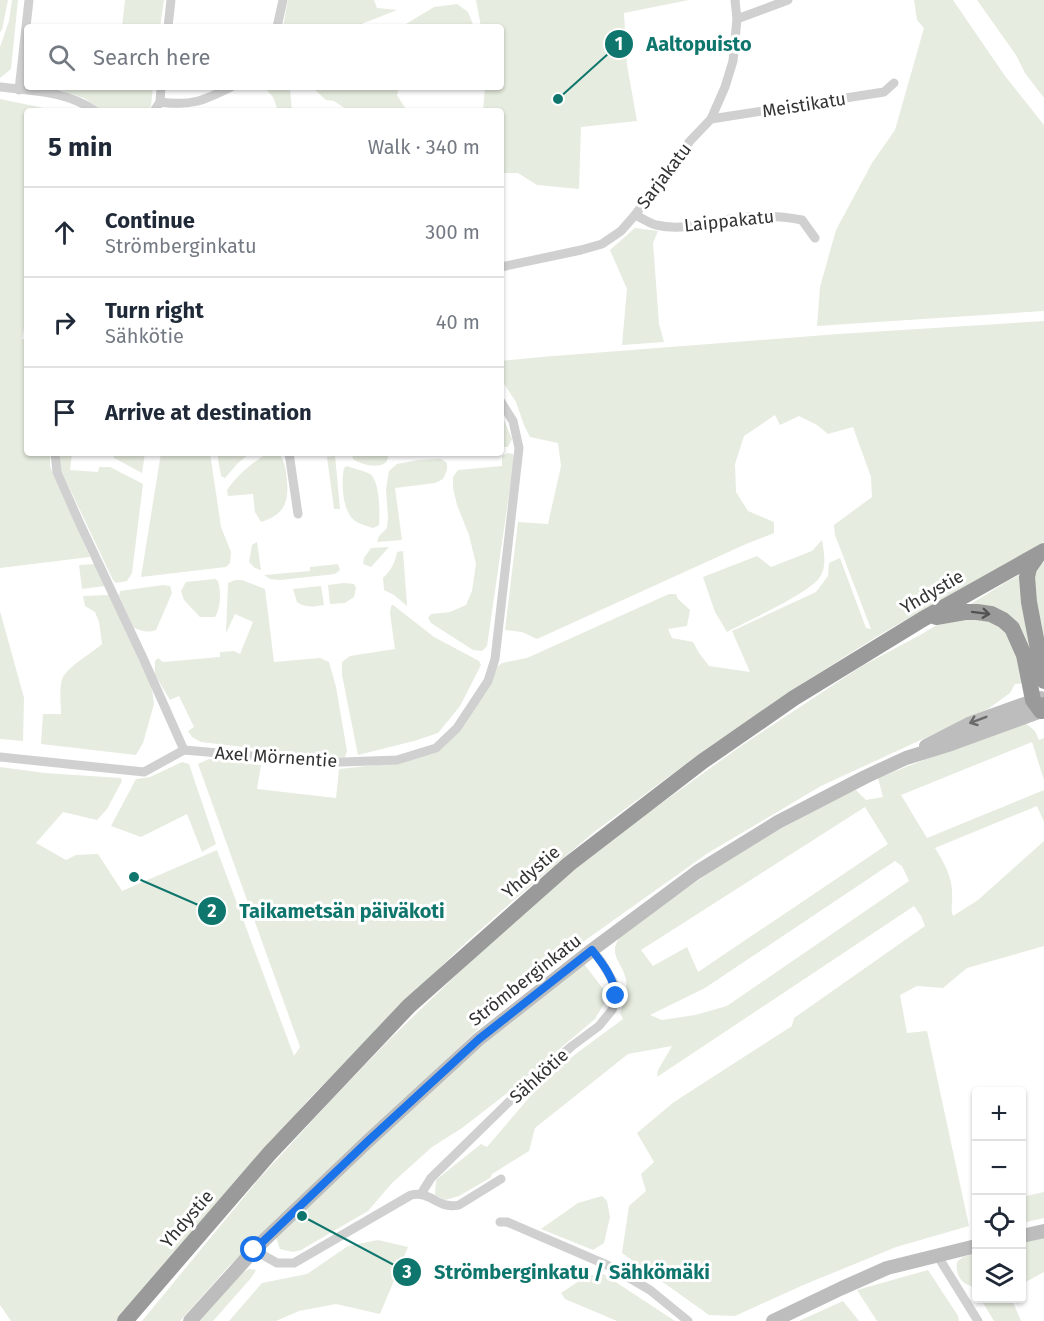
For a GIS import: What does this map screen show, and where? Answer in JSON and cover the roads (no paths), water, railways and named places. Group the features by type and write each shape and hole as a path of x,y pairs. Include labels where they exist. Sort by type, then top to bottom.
{"highway":[{"name":"Yhdystie","path":"125,1321 269,1154 409,1006 569,864 703,761 794,698 923,619 1041,553"},
{"path":"1041,553 1029,568 1027,577 1029,602 1044,681"},
{"path":"923,619 977,612 991,614 1003,620 1012,628 1041,705"}],"street":[{"path":"26,24 29,0"},
{"path":"168,24 171,0"},
{"path":"278,24 283,0"},
{"name":"Sarjakatu","path":"504,266 602,244 621,231 635,215 690,141 711,119 733,61 737,19 735,0"},
{"path":"737,19 788,0"},
{"path":"19,90 24,45"},
{"name":"Meistikatu","path":"711,119 884,92 894,83"},
{"path":"0,87 59,94 91,108"},
{"path":"156,108 160,102 161,90"},
{"path":"160,102 195,103 225,90"},
{"name":"Laippakatu","path":"635,215 656,225 685,227 753,216 782,216 802,220 814,238"},
{"name":"Axel Mörnentie","path":"184,750 315,763 397,760 436,748 457,728 488,681 495,659 519,448 513,420 504,406"},
{"path":"0,757 144,772 184,750 144,658 57,472 55,456"},
{"path":"289,456 298,514"},
{"name":"Strömberginkatu","path":"190,1321 254,1250 479,1039 592,950 697,872 778,822 906,758 935,740 971,723 1041,705"},
{"name":"Sähkötie","path":"421,1194 431,1178 519,1092 599,1026 612,1010 616,996 615,985 592,950"},
{"path":"254,1250 277,1263 294,1263 411,1195 421,1194 445,1206 454,1206 501,1179"},
{"path":"500,1222 507,1222 607,1265 650,1290 688,1321"},
{"path":"1026,1235 1044,1231"},
{"path":"773,1321 887,1268 972,1247"},
{"path":"937,1255 978,1321"}],"place":[{"name":"Aaltopuisto","path":"558,99"},
{"name":"Taikametsän päiväkoti","path":"134,877"},
{"name":"Strömberginkatu / Sähkömäki","path":"302,1216"}]}
